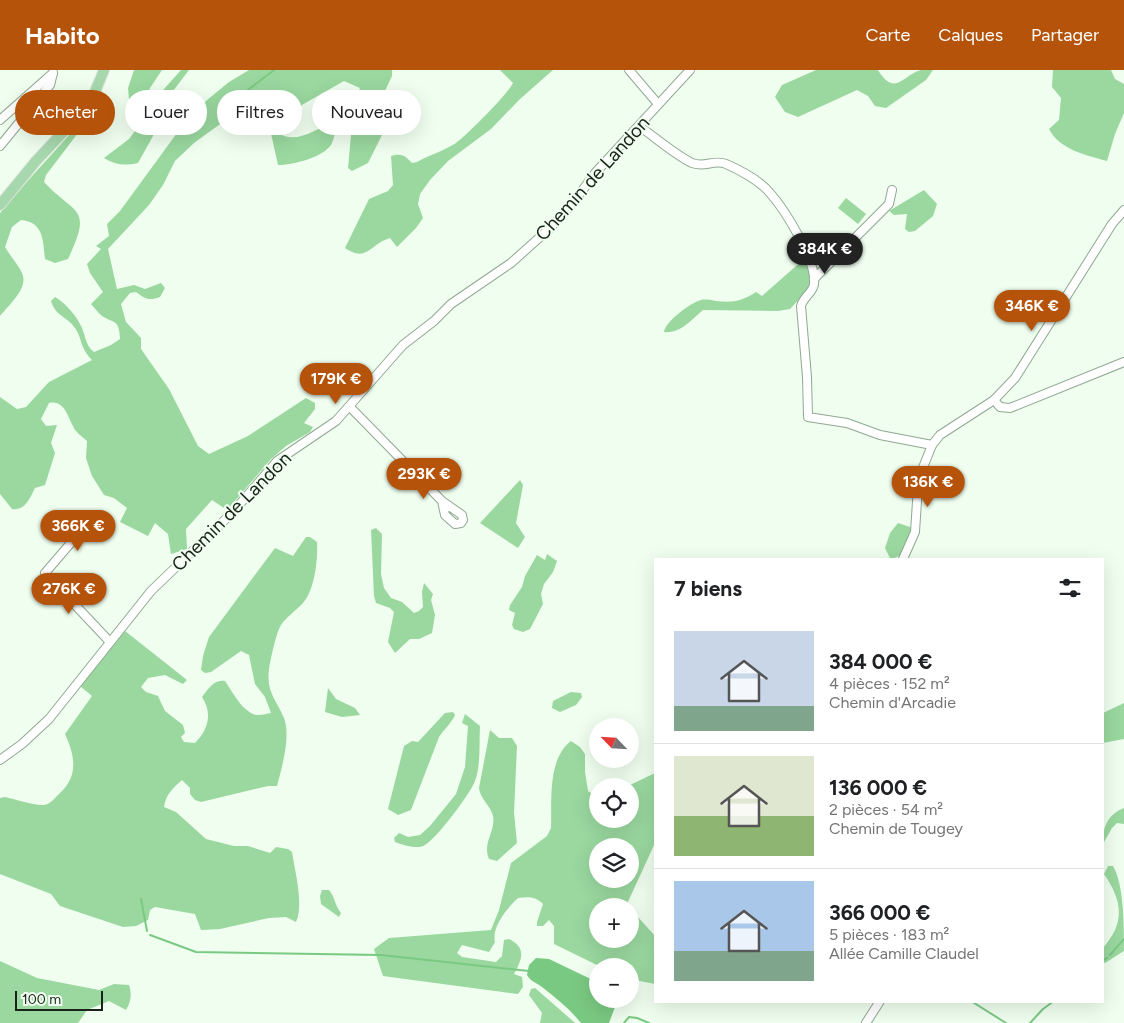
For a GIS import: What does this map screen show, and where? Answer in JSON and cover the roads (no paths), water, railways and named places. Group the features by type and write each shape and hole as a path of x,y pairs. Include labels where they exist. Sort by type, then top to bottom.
{"main road":[{"path":"0,205 36,161 83,111 92,99 104,70"}],"street":[{"path":"629,70 658,104"},
{"name":"Chemin de Landon","path":"0,760 22,744 49,719 156,585 232,513 277,461 322,432 350,407 403,345 452,304 511,263 549,228 574,203 596,172 690,70"},
{"path":"0,120 55,72"},
{"path":"0,146 50,85 55,72"},
{"path":"639,126 691,162 703,164 722,162 762,186 770,193 802,240 814,279 814,288 802,300 801,306 808,377 808,417 847,423 880,435 932,445"},
{"path":"814,279 889,204 892,190"},
{"path":"903,558 915,532 918,486 932,445 940,435 994,400 1007,388 1023,367 1112,224 1124,210"},
{"path":"994,400 1000,407 1010,408 1124,362"},
{"path":"350,407 409,469 442,500"},
{"path":"94,516 45,573 110,642"},
{"path":"866,1023 879,1003"}],"waterway":[{"path":"248,90 274,70"},
{"path":"141,899 147,931"},
{"path":"150,935 196,952 381,955 529,971"},
{"path":"1110,955 1124,939"},
{"path":"974,1003 1006,1023"},
{"path":"1030,1023 1051,1003"},
{"path":"624,1023 629,1017 649,1023"}]}
